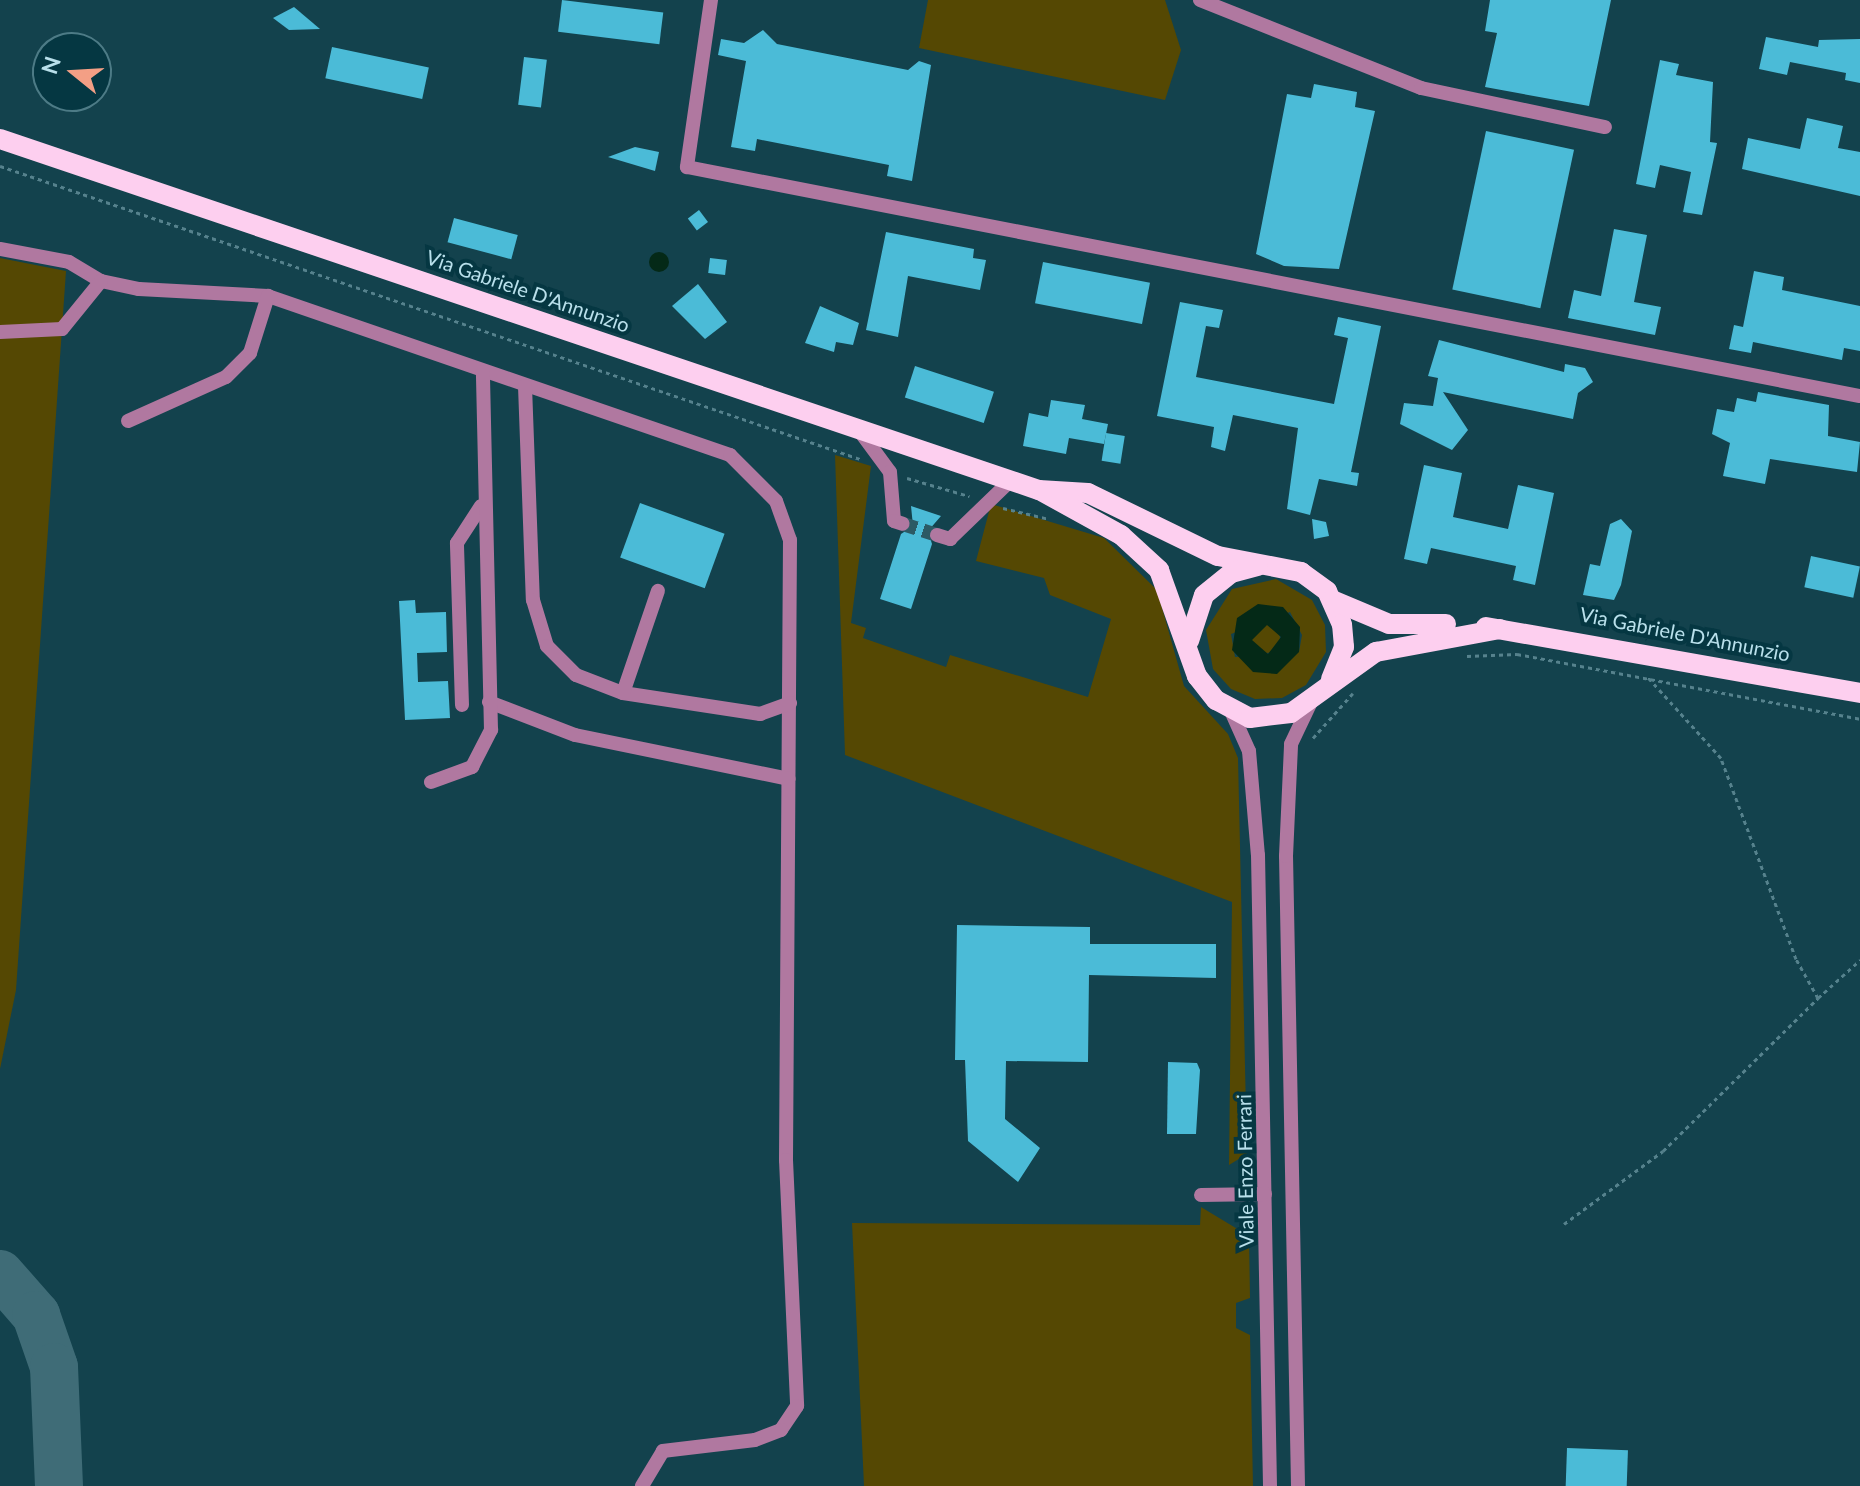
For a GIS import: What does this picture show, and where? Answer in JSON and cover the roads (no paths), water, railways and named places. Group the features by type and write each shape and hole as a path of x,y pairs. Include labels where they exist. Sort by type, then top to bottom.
{"main road":[{"name":"Via Gabriele D'Annunzio","path":"0,139 1039,490"},
{"path":"1039,490 1088,493 1198,550 1301,572 1332,600 1389,624 1500,629"},
{"path":"1039,490 1141,551 1170,589 1197,676 1231,711 1267,718 1311,702 1410,640 1500,629"},
{"path":"1189,645 1204,595 1231,573 1266,565"},
{"path":"1332,600 1344,647 1341,681"},
{"name":"Via Gabriele D'Annunzio","path":"1500,629 1860,693"}],"street":[{"path":"711,0 687,167 1860,396"},
{"path":"1200,0 1421,88 1605,127"},
{"path":"0,249 69,262 101,281 268,296 730,455 756,474 790,540 786,1160 797,1406 781,1430 755,1440 663,1451 642,1486"},
{"path":"0,332 62,329 101,281"},
{"path":"128,421 226,377 250,353 268,296"},
{"path":"431,782 472,767 485,750 489,702 481,506 483,372"},
{"path":"525,386 537,624 576,675 623,693 760,714 790,703"},
{"path":"859,430 890,472 894,521 903,524"},
{"path":"937,535 950,539 984,501 1011,480"},
{"path":"462,705 457,543 481,506"},
{"path":"623,693 658,591"},
{"path":"489,702 575,735 789,779"},
{"path":"1298,1486 1286,856 1291,744 1311,702"},
{"name":"Viale Enzo Ferrari","path":"1231,711 1249,751 1258,855 1270,1486"},
{"path":"1201,1195 1265,1194"}],"tunnel":[{"path":"903,524 937,535"}]}
